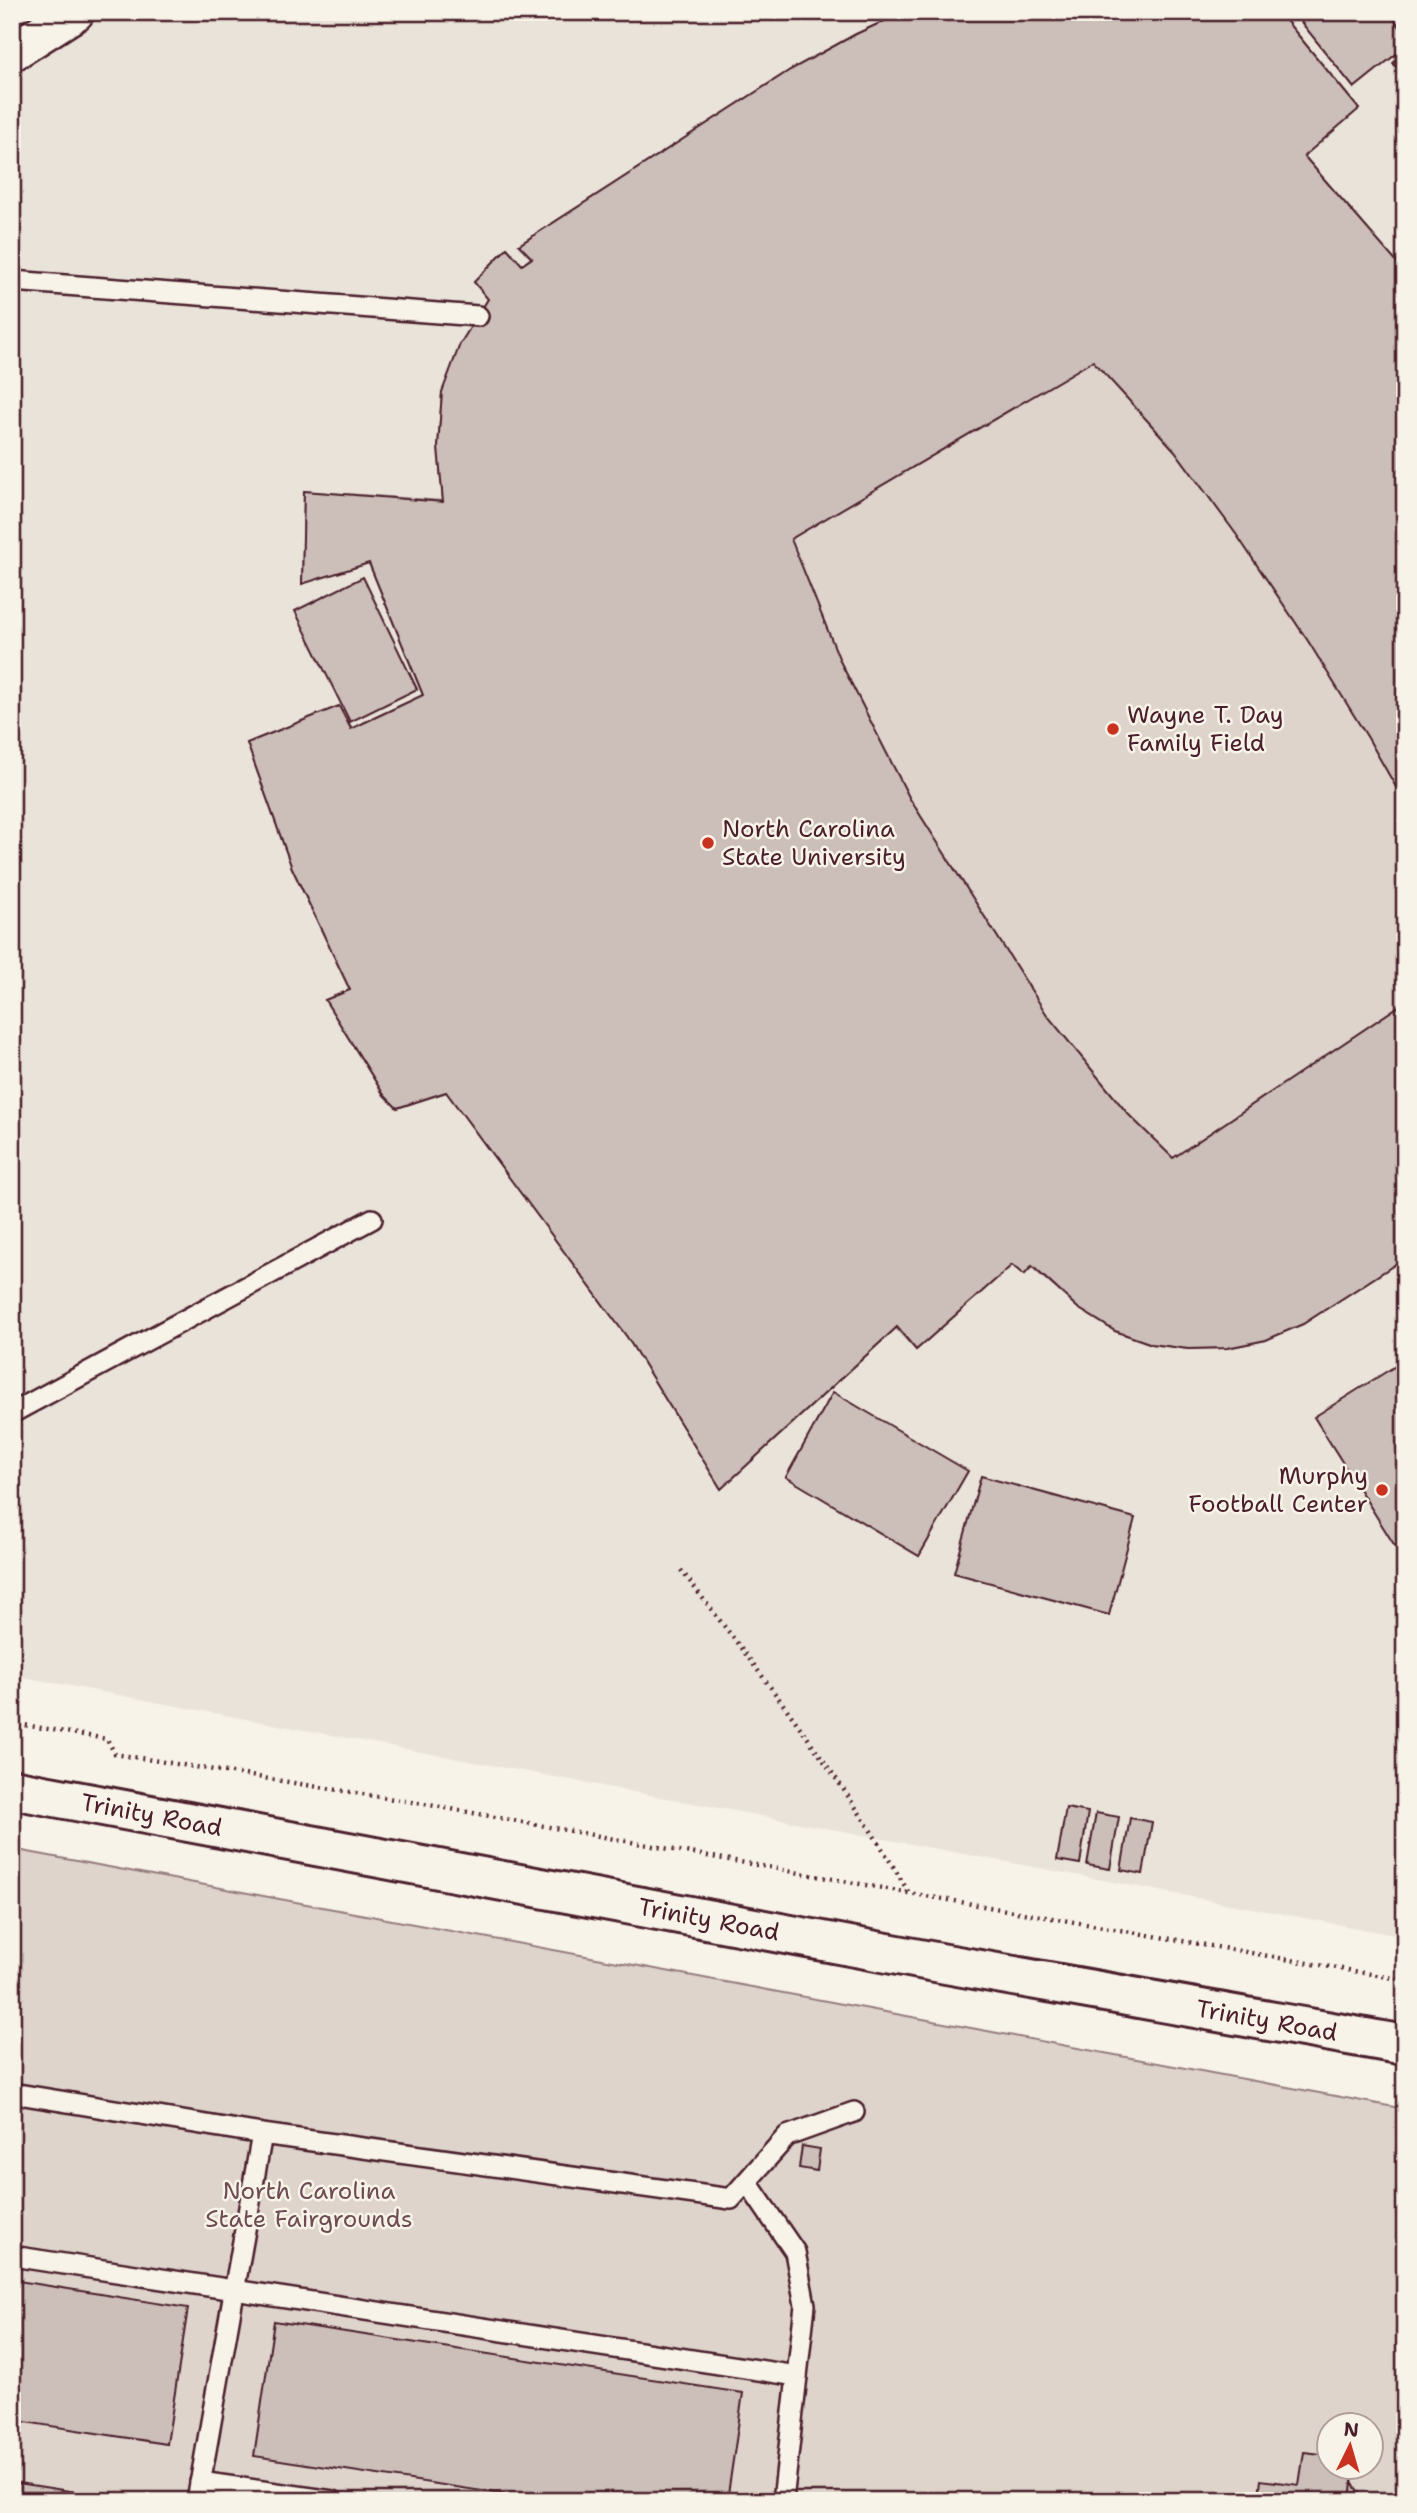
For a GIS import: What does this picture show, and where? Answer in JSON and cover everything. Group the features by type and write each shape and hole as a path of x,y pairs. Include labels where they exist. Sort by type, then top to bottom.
{"main road":[{"name":"Trinity Road","path":"12,1789 946,1965 1405,2045"}],"street":[{"path":"12,52 75,12"}],"lane":[{"path":"12,281 478,316"},
{"path":"12,1413 372,1219"},
{"path":"12,2093 262,2134 730,2199 787,2136 854,2112"},
{"path":"262,2134 198,2492 333,2501"},
{"path":"747,2182 795,2252 805,2305 783,2501"},
{"path":"12,2256 797,2376"}],"path":[{"path":"681,1570 802,1728 861,1814 909,1893"},
{"path":"12,1723 107,1739 115,1754 424,1804 1405,1980"}],"shaded area":[{"name":"North Carolina State University","path":"12,12 1405,12 1405,1937 12,1675"}],"green space":[{"path":"904,12 1279,12 1359,109 1304,156 1405,272 1405,1258 1266,1340 1227,1348 1188,1349 1152,1344 1115,1331 1078,1308 1032,1267 1024,1275 1012,1265 916,1350 896,1328 721,1489 627,1337 447,1092 397,1108 384,1095 325,1000 350,990 292,868 247,743 339,706 352,728 423,695 369,563 302,584 304,491 443,501 438,447 442,392 488,299 474,282 507,248 522,265 531,258 519,245 790,70 856,34"},
{"name":"North Carolina State Fairgrounds","path":"12,1849 1405,2109 1405,2501 12,2501"}],"building":[{"path":"904,12 1279,12 1359,109 1304,156 1405,272 1405,803 1308,641 1236,534 1175,451 1093,361 791,539 841,663 910,799 1047,1015 1128,1114 1173,1158 1405,1002 1405,1258 1303,1324 1266,1340 1227,1348 1188,1349 1152,1344 1115,1331 1078,1308 1032,1266 1024,1275 1012,1265 916,1350 897,1327 721,1489 627,1337 446,1092 397,1108 384,1095 325,1000 350,990 292,868 247,743 339,706 351,729 423,695 369,563 302,584 304,491 443,502 438,447 442,392 460,344 488,299 474,282 507,248 522,265 532,258 519,245 790,70 856,34"},
{"path":"1293,12 1388,12 1405,33 1405,47 1354,88"},
{"path":"1405,53 1405,77 1393,63"},
{"path":"363,577 417,689 350,722 295,611"},
{"name":"Murphy Football Center","path":"1405,1360 1405,1562 1314,1417"},
{"path":"833,1392 968,1471 919,1556 786,1477"},
{"path":"981,1476 1135,1518 1109,1615 954,1573"},
{"path":"1066,1808 1088,1812 1080,1864 1057,1860"},
{"path":"1096,1813 1119,1817 1110,1869 1087,1865"},
{"path":"1130,1818 1152,1822 1143,1874 1121,1870"},
{"path":"802,2146 820,2149 817,2171 799,2168"},
{"path":"12,2280 188,2308 167,2444 12,2420"},
{"path":"274,2321 743,2393 727,2501 547,2501 254,2456"},
{"path":"1405,2439 1405,2501 1395,2501"},
{"path":"1304,2452 1316,2453 1316,2482 1352,2482 1350,2501 1258,2501 1261,2480 1299,2485"},
{"path":"12,2482 133,2501 12,2501"},
{"path":"1352,2482 1363,2501 1350,2501"}],"place":[{"name":"Wayne T. Day Family Field","path":"1113,729"},
{"name":"North Carolina State University","path":"708,843"},
{"name":"Murphy Football Center","path":"1382,1490"}]}
